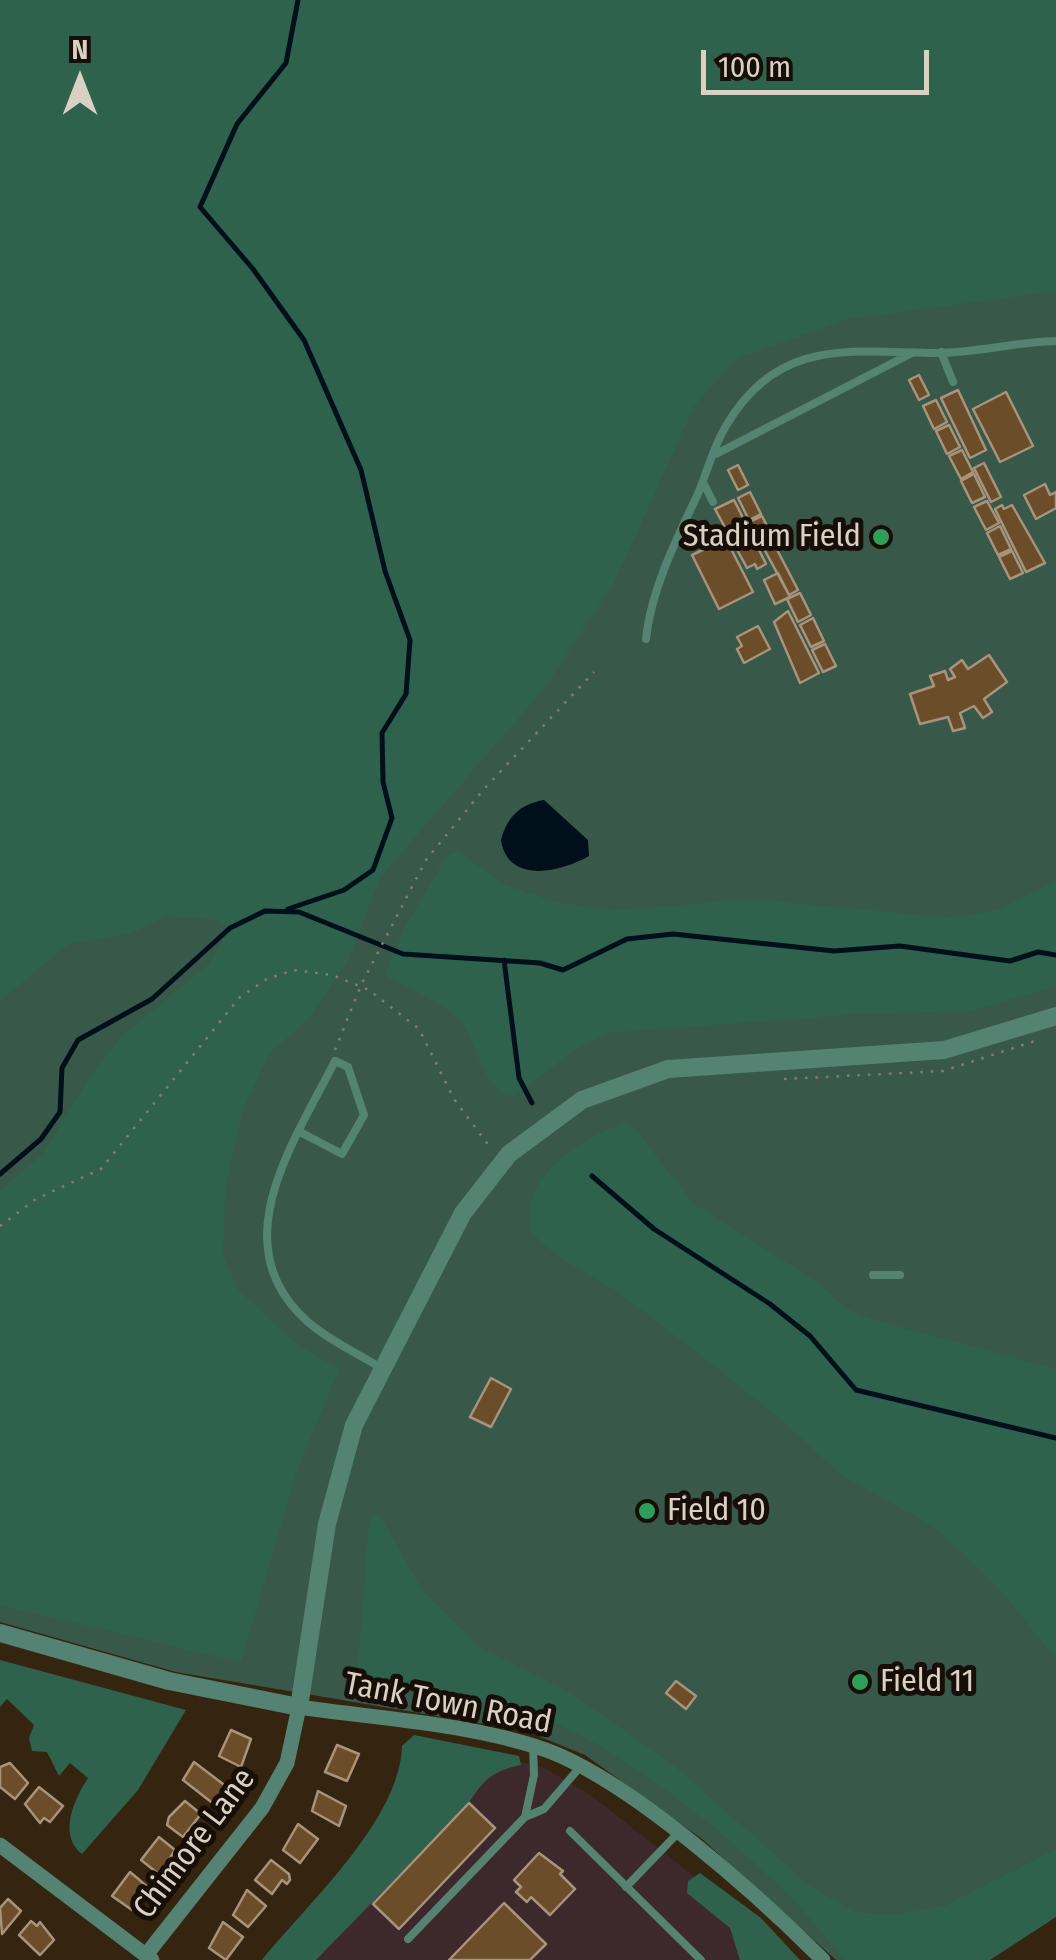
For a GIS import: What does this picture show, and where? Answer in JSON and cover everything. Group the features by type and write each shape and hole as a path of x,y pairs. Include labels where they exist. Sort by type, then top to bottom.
{"street":[{"path":"299,1707 335,1488 354,1425 380,1367 483,1184 530,1135 582,1100 619,1083 686,1065 908,1054 973,1044 1056,1016"},
{"name":"Tank Town Road","path":"0,1633 169,1681 534,1746 581,1766 677,1834 824,1960"},
{"name":"Chimore Lane","path":"149,1958 262,1808 287,1763 299,1707"},
{"path":"0,1845 149,1958"}],"lane":[{"path":"646,639 657,595 724,428 748,397 798,362 852,348 940,352 1056,340"},
{"path":"712,457 915,352"},
{"path":"940,352 954,382"},
{"path":"703,482 713,502"},
{"path":"300,1132 342,1154 364,1116 348,1067 335,1061 300,1132 268,1203 266,1245 272,1269 292,1307 310,1324 380,1367"},
{"path":"873,1275 900,1276"},
{"path":"524,1817 534,1775 534,1746"},
{"path":"408,1938 524,1817 544,1809 581,1766"},
{"path":"570,1832 702,1960"},
{"path":"626,1887 677,1834"}],"path":[{"path":"335,1061 335,1044 361,985 426,860 444,835 594,672"},
{"path":"0,1226 36,1199 101,1169 197,1055 230,1008 252,988 276,975 305,970 361,985 419,1029 454,1099 496,1155"},
{"path":"774,1078 943,1071 1044,1038"}],"shaded area":[{"path":"486,1753 545,1768 592,1796 753,1923 790,1960 290,1960"}],"green space":[{"path":"0,0 1056,0 1056,291 849,319 738,358 694,406 614,583 543,690 381,876 348,960 309,1018 270,1053 243,1109 225,1190 223,1255 238,1290 296,1344 339,1369 296,1473 241,1662 0,1605 0,1191 43,1154 92,1074 122,1036 209,964 230,928 215,920 167,916 131,933 68,944 0,1001"},
{"path":"1056,275 1056,1906 906,1960 836,1960 702,1839 585,1755 526,1731 176,1672 0,1622 0,949 724,281"},
{"path":"458,851 505,885 555,902 615,911 749,899 951,918 998,910 1056,881 1056,986 971,1011 857,1014 608,1033 578,1048 512,1097 493,1085 466,1030 453,1014 385,975 404,929 447,856"},
{"path":"624,1123 635,1129 694,1204 817,1282 845,1308 870,1319 1056,1369 1056,1658 997,1586 936,1528 839,1474 788,1425 698,1353 618,1292 556,1255 533,1234 530,1214 542,1179 571,1151"},
{"path":"375,1515 381,1517 422,1590 481,1648 567,1691 672,1764 811,1887 856,1912 892,1915 945,1906 1056,1849 1056,1917 990,1960 844,1960 791,1898 722,1834 611,1753 529,1714 370,1684 361,1676 358,1664 369,1523"},
{"path":"0,1660 186,1710 138,1790 82,1854 69,1827 88,1778 70,1763 59,1776 47,1752 32,1751 29,1738 34,1725 7,1699 0,1707"},
{"path":"414,1735 519,1756 521,1765 496,1773 484,1782 469,1803 316,1960 262,1960 369,1831 386,1803 402,1746"},
{"path":"700,1873 761,1918 800,1960 740,1960 730,1928 687,1893 688,1881"}],"water":[{"path":"544,800 588,840 589,856 551,870 537,871 514,864 501,840 507,825 521,808"}],"building":[{"path":"919,375 929,395 919,400 909,380"},
{"path":"958,390 986,450 970,458 941,398"},
{"path":"1006,392 1033,446 1000,462 973,409"},
{"path":"936,400 947,422 934,429 923,406"},
{"path":"949,425 960,447 947,454 936,431"},
{"path":"962,450 973,472 961,479 949,456"},
{"path":"984,463 1001,497 991,502 974,468"},
{"path":"738,465 748,485 738,490 728,470"},
{"path":"974,474 985,497 972,503 961,481"},
{"path":"1045,484 1050,495 1056,492 1056,508 1036,519 1024,495"},
{"path":"750,492 761,514 749,520 738,498"},
{"path":"734,500 766,564 757,569 755,564 747,568 715,509"},
{"path":"987,501 999,523 986,530 974,507"},
{"path":"1002,505 1004,509 1012,505 1045,563 1026,572 995,509"},
{"path":"762,516 773,538 760,545 749,522"},
{"path":"1000,526 1011,549 998,555 987,533"},
{"path":"726,539 753,592 719,609 692,555"},
{"path":"773,542 798,590 789,595 763,547"},
{"path":"1012,551 1023,573 1010,579 999,557"},
{"path":"778,573 790,597 775,604 764,580"},
{"path":"800,593 811,615 798,622 787,599"},
{"path":"788,611 819,673 800,683 774,622"},
{"path":"813,618 824,641 811,647 800,625"},
{"path":"758,626 770,649 744,663 737,649 742,646 737,637"},
{"path":"825,644 836,666 823,672 812,650"},
{"path":"989,655 1007,682 984,699 992,712 983,718 974,706 960,713 965,728 953,731 948,717 920,724 910,694 934,686 930,676 945,671 948,680 955,677 950,669 962,660 968,669"},
{"path":"491,1378 511,1389 491,1427 470,1417"},
{"path":"676,1681 696,1696 686,1709 666,1693"},
{"path":"231,1730 251,1739 241,1767 219,1756"},
{"path":"337,1745 359,1754 347,1781 325,1772"},
{"path":"194,1762 227,1787 215,1805 183,1780"},
{"path":"10,1763 28,1783 15,1799 0,1787 0,1767"},
{"path":"39,1787 63,1806 50,1822 44,1818 40,1823 25,1804"},
{"path":"318,1791 346,1806 339,1826 312,1811"},
{"path":"185,1801 201,1814 183,1837 167,1825 169,1817"},
{"path":"469,1803 495,1828 399,1929 373,1904"},
{"path":"298,1824 318,1839 300,1863 283,1850"},
{"path":"159,1837 175,1850 160,1875 141,1860"},
{"path":"539,1853 563,1871 560,1874 575,1889 550,1915 531,1897 527,1902 516,1892 521,1887 514,1880"},
{"path":"271,1860 289,1874 290,1880 287,1884 282,1880 272,1894 255,1880"},
{"path":"130,1872 149,1888 132,1910 112,1896"},
{"path":"247,1890 266,1906 248,1927 233,1915"},
{"path":"8,1899 21,1911 2,1934 0,1908"},
{"path":"504,1903 546,1944 530,1960 449,1960"},
{"path":"31,1921 37,1926 40,1922 54,1940 40,1955 19,1935"},
{"path":"223,1922 243,1937 226,1960 209,1948"}],"waterway":[{"path":"288,909 344,890 373,870 392,818 383,782 382,733 406,694 410,640 385,571 361,470 304,340 253,269 200,207 237,124 286,63 298,0"},
{"path":"0,1174 41,1139 60,1112 62,1068 78,1040 152,999 230,928 265,911 299,912 403,954 540,963 563,970 627,939 673,934 834,951 900,946 1010,961 1038,952 1056,955"},
{"path":"504,960 519,1078 532,1103"},
{"path":"592,1176 654,1229 770,1304 810,1336 856,1390 1056,1438"}],"place":[{"name":"Stadium Field","path":"881,537"},
{"name":"Field 10","path":"647,1511"},
{"name":"Field 11","path":"860,1682"}]}
